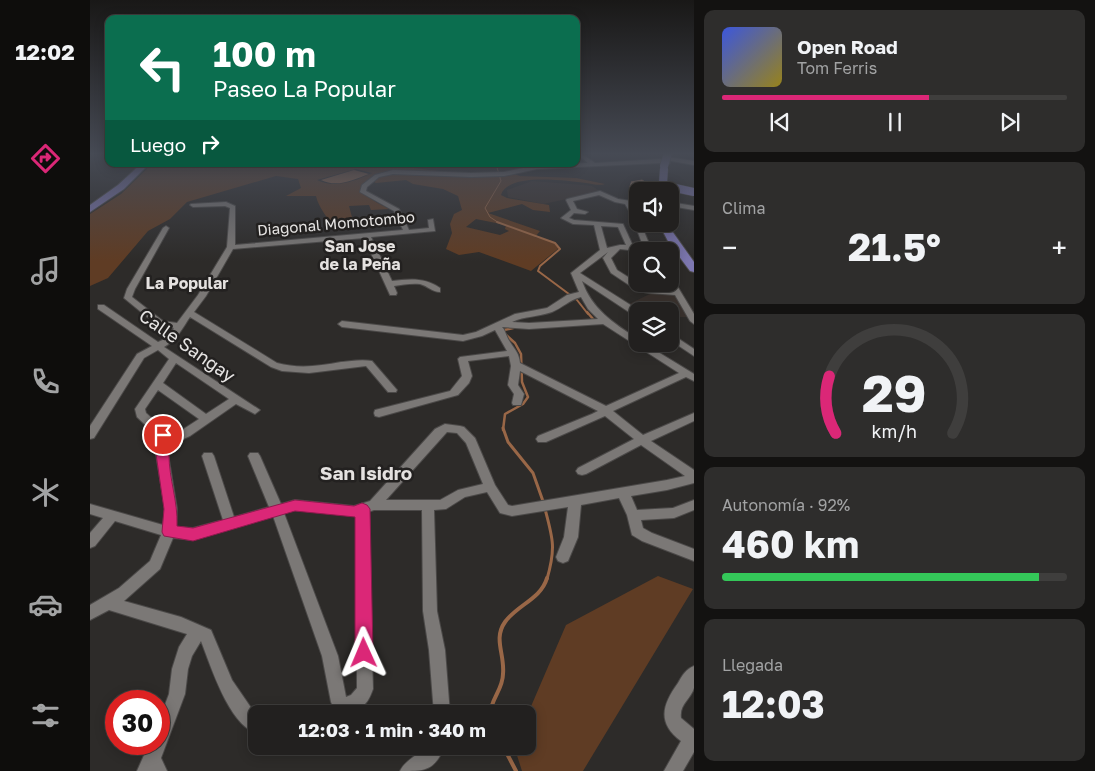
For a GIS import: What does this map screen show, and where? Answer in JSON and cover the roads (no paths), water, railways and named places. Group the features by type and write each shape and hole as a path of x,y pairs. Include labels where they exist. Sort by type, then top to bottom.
{"main road":[{"path":"90,200 101,190 110,189"},
{"path":"90,209 118,189"},
{"path":"679,190 694,191"},
{"path":"679,251 692,265"}],"street":[{"path":"364,189 363,192 397,210 407,232"},
{"path":"575,211 569,200 600,193 617,201 628,203 637,216 640,236 644,242"},
{"path":"90,435 140,356 168,341 191,314 231,247 234,207 226,204 193,206"},
{"path":"679,206 694,208"},
{"path":"585,212 575,211 568,213 564,218 569,221 622,226 629,243"},
{"name":"Diagonal Momotombo","path":"231,247 433,230 431,220"},
{"path":"596,223 604,251"},
{"path":"166,228 131,289 128,298 160,323 181,326"},
{"path":"367,236 393,293"},
{"path":"616,248 607,258 612,269 629,281"},
{"path":"575,273 604,251 616,248 629,248"},
{"path":"575,273 580,294 605,321 629,337"},
{"path":"575,273 629,308"},
{"path":"389,284 420,281 437,290"},
{"path":"672,292 676,293 694,321"},
{"path":"342,324 463,338 479,334 518,316 550,310 570,296 580,294"},
{"name":"Calle Sangay","path":"101,307 145,336 174,359 255,410"},
{"path":"191,314 274,366 298,372 369,363 392,390"},
{"path":"498,325 529,326 605,321"},
{"path":"498,325 502,331 502,338 514,354 516,365 513,385 519,394 518,403"},
{"path":"679,342 694,353"},
{"path":"652,352 689,376"},
{"path":"379,413 454,393 466,381 467,376 463,359 514,354"},
{"path":"90,613 109,603 155,565 169,532 171,509 162,454 165,443 163,435 141,414 140,410 174,359"},
{"path":"516,365 577,393 606,410 642,440 694,477"},
{"path":"542,439 689,376"},
{"path":"157,384 206,419"},
{"path":"165,443 186,433 236,399"},
{"path":"582,471 642,440 694,417"},
{"path":"352,705 361,698 365,690 368,507 439,432 445,428 460,430 471,441 490,487 504,509 508,511 667,485 694,477"},
{"path":"208,456 230,523"},
{"path":"254,456 278,510 330,656 340,705"},
{"path":"90,509 111,517 169,532 193,534 295,505 354,511 368,507 442,505 462,494 490,487"},
{"path":"623,493 633,515 637,532 694,555"},
{"path":"563,557 572,537 575,501"},
{"path":"633,515 674,513 694,505"},
{"path":"428,506 430,611 437,650 441,705"},
{"path":"90,542 111,517"},
{"path":"109,603 182,624 206,635 226,686 248,718"},
{"path":"155,757 178,694 180,669 185,653 198,631"},
{"path":"674,771 693,739 674,724 672,708 694,674"},
{"path":"409,771 430,755"}],"waterway":[{"path":"496,189 485,208 490,217 498,222"},
{"path":"498,222 555,243 560,249 540,266 538,271 577,300 588,314"},
{"path":"587,312 594,320"},
{"path":"503,429 505,414 523,404 528,397 522,382 521,354 504,330 513,328"},
{"path":"503,429 508,442 533,473 544,504"},
{"path":"545,509 552,544 552,559 547,579"},
{"path":"492,705 502,679 503,667 500,641 502,628 510,616 540,591 547,578"},
{"path":"508,755 516,771"}],"district":[{"name":"San Jose de la Peña","path":"360,255"},
{"name":"La Popular","path":"187,283"},
{"name":"San Isidro","path":"366,473"}]}
